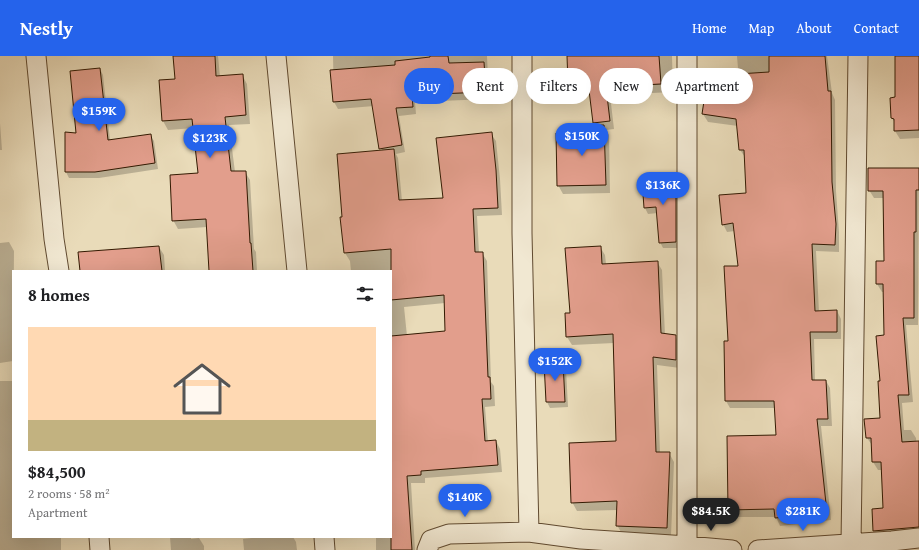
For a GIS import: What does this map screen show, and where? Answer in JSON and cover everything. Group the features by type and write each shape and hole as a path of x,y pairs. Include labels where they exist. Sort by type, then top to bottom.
{"street":[{"path":"36,56 54,239 59,270"},
{"path":"276,56 298,270"},
{"path":"522,56 522,233 528,532"},
{"path":"687,56 687,546"},
{"path":"851,544 858,56"},
{"path":"427,550 432,540 449,534 528,532 582,545 687,546 732,550"},
{"path":"99,538 100,550"},
{"path":"324,538 325,550"},
{"path":"758,550 851,544 893,546 919,538"}],"building":[{"path":"173,56 215,56 216,76 243,74 246,115 225,117 231,171 246,171 253,270 209,270 206,219 172,221 170,175 198,173 192,119 162,121 159,80 175,79"},
{"path":"448,56 449,63 484,62 484,68 462,68 462,93 454,93 454,68 404,68 404,104 413,104 413,107 396,108 402,145 379,149 371,99 333,102 330,70 395,65 395,61"},
{"path":"567,56 659,56 661,84 653,84 653,68 599,68 599,104 608,104 610,121 593,123 591,104 591,68 567,68"},
{"path":"769,56 825,56 828,91 831,91 832,182 836,224 835,245 812,244 815,311 837,310 837,332 810,332 812,380 826,380 828,419 817,419 827,513 775,518 774,509 728,510 727,436 776,435 774,401 725,401 724,341 728,341 724,266 738,266 733,223 722,225 719,195 746,193 744,150 739,150 736,119 702,114 704,104 753,104 753,73 769,72"},
{"path":"895,56 919,56 919,130 894,131 894,119 891,118 890,98 895,97"},
{"path":"100,68 108,140 151,134 155,163 95,172 65,172 65,132 76,133 70,71"},
{"path":"604,125 606,185 557,186 556,133 581,133 581,126"},
{"path":"492,132 498,208 473,209 475,252 483,252 488,377 490,377 491,399 482,399 485,441 496,440 498,465 421,471 421,475 407,476 412,550 391,550 392,336 445,331 444,295 392,300 391,249 344,253 340,217 342,217 337,154 394,149 399,200 443,198 436,138"},
{"path":"868,168 919,168 919,190 916,190 916,232 914,232 914,318 903,318 909,395 898,395 902,442 919,441 919,527 873,531 872,509 883,508 881,462 872,462 871,438 866,438 864,419 880,418 878,381 880,381 876,336 884,335 883,284 876,284 876,261 884,261 883,191 868,191"},
{"path":"676,178 676,242 659,243 656,207 644,208 642,180"},
{"path":"159,246 162,270 80,270 78,252"},
{"path":"601,246 602,264 658,261 661,333 676,335 676,360 653,357 656,452 670,452 667,528 616,526 617,501 571,503 569,443 616,441 613,334 566,337 565,313 570,313 565,248"},
{"path":"563,361 565,402 546,402 544,362"}]}
